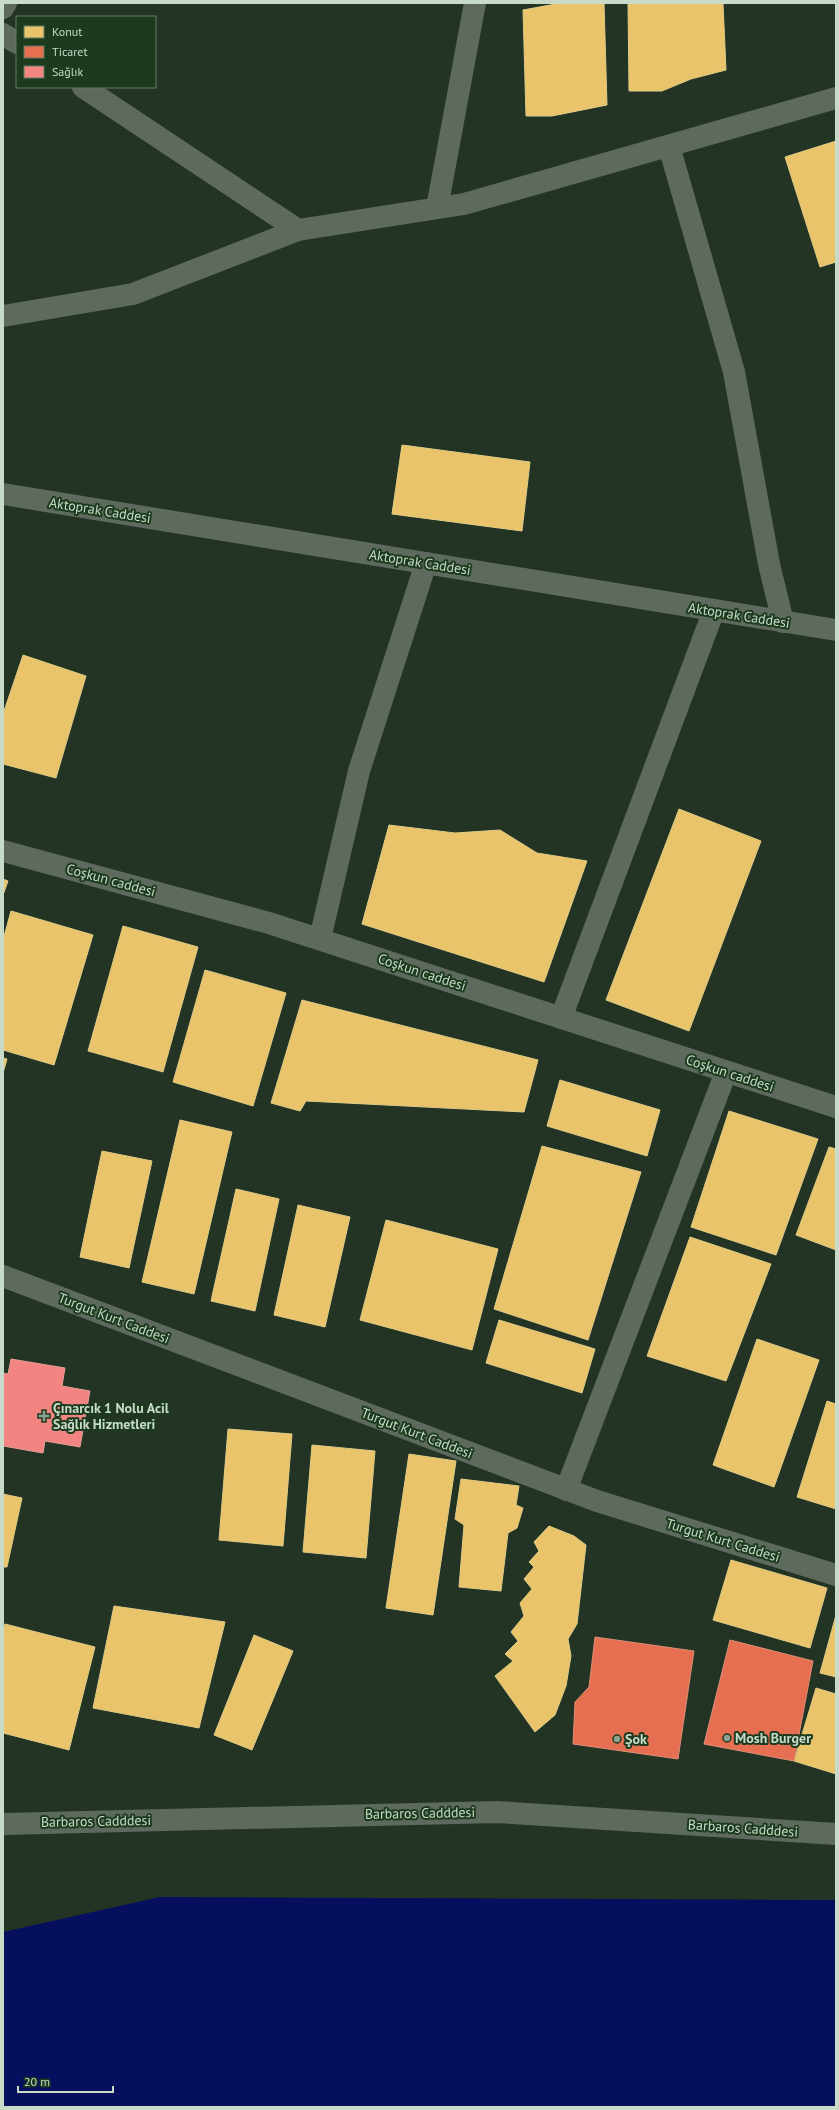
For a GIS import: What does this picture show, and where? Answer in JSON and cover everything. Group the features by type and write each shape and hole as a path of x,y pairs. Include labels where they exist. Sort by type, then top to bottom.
{"street":[{"path":"3,8 6,3"},
{"path":"437,208 475,3"},
{"path":"3,34 16,42"},
{"path":"84,88 298,230"},
{"path":"3,316 133,294 298,230 464,204 836,98"},
{"path":"670,146 734,372 769,564 783,622"},
{"name":"Aktoprak Caddesi","path":"3,494 836,630"},
{"path":"320,939 359,771 426,563"},
{"path":"561,1018 714,610"},
{"name":"Coşkun caddesi","path":"3,851 269,923 726,1072 834,1100"},
{"path":"566,1490 726,1072"},
{"name":"Turgut Kurt Caddesi","path":"3,1276 566,1490 836,1575"},
{"name":"Barbaros Cadddesi","path":"3,1824 497,1812 836,1834"}],"shaded area":[{"path":"160,1897 836,1900 836,2107 3,2107 3,1932"}],"building: Konut":[{"path":"561,3 604,3 607,105 552,116 526,116 523,10"},
{"path":"628,3 723,3 726,70 691,79 662,91 629,91"},
{"path":"836,141 836,262 820,267 785,157"},
{"path":"402,445 530,462 522,531 392,514"},
{"path":"23,655 86,676 56,778 3,764 3,714"},
{"path":"679,809 761,841 689,1031 606,1000"},
{"path":"389,825 455,833 500,830 537,853 587,861 544,982 362,924"},
{"path":"3,879 8,881 3,895"},
{"path":"11,911 93,935 54,1065 3,1050 3,940"},
{"path":"123,926 198,947 163,1072 88,1051"},
{"path":"205,970 286,993 253,1106 173,1082"},
{"path":"302,1000 538,1060 524,1112 306,1101 300,1111 271,1103"},
{"path":"3,1058 7,1059 3,1073"},
{"path":"560,1080 660,1110 647,1156 547,1126"},
{"path":"729,1111 818,1139 776,1255 691,1227"},
{"path":"180,1120 232,1132 194,1294 142,1282"},
{"path":"542,1146 641,1172 588,1340 494,1309"},
{"path":"829,1147 836,1149 836,1250 796,1235"},
{"path":"102,1151 152,1161 129,1268 80,1257"},
{"path":"236,1189 279,1199 255,1311 211,1301"},
{"path":"298,1205 350,1217 325,1327 274,1315"},
{"path":"386,1220 498,1249 472,1350 360,1320"},
{"path":"690,1237 771,1264 726,1381 647,1356"},
{"path":"499,1320 595,1349 582,1393 486,1363"},
{"path":"757,1339 819,1360 774,1487 713,1465"},
{"path":"827,1401 836,1404 836,1509 797,1497"},
{"path":"228,1429 292,1434 283,1546 219,1540"},
{"path":"312,1445 375,1451 366,1558 303,1552"},
{"path":"409,1454 456,1461 433,1615 386,1608"},
{"path":"461,1479 519,1486 516,1505 523,1508 517,1528 508,1533 501,1591 459,1587 464,1525 455,1519"},
{"path":"3,1494 22,1498 7,1567 3,1567"},
{"path":"549,1526 574,1536 586,1545 577,1624 568,1639 571,1656 566,1686 555,1715 535,1732 495,1676 513,1661 505,1654 518,1641 511,1632 524,1616 520,1603 532,1589 524,1579 534,1567 529,1562 539,1551 534,1542"},
{"path":"731,1560 827,1588 810,1648 713,1620"},
{"path":"114,1606 225,1622 199,1728 93,1708"},
{"path":"836,1615 836,1677 820,1673"},
{"path":"5,1624 95,1647 69,1750 3,1733 3,1632"},
{"path":"254,1635 293,1651 252,1750 214,1735"},
{"path":"816,1688 836,1694 836,1774 794,1761"}],"building: Ticaret":[{"path":"595,1637 694,1651 678,1759 573,1744 575,1702 589,1687"},
{"path":"730,1640 813,1661 794,1761 704,1744"}],"building: Sağlık":[{"name":"Çınarcık 1 Nolu Acil Sağlık Hizmetleri","path":"11,1359 65,1368 62,1386 90,1391 80,1447 45,1441 43,1453 3,1446 3,1373 8,1374"}],"place":[{"name":"Çınarcık 1 Nolu Acil Sağlık Hizmetleri","path":"44,1416"},
{"name":"Mosh Burger","path":"727,1738"},
{"name":"Şok","path":"617,1739"}]}
